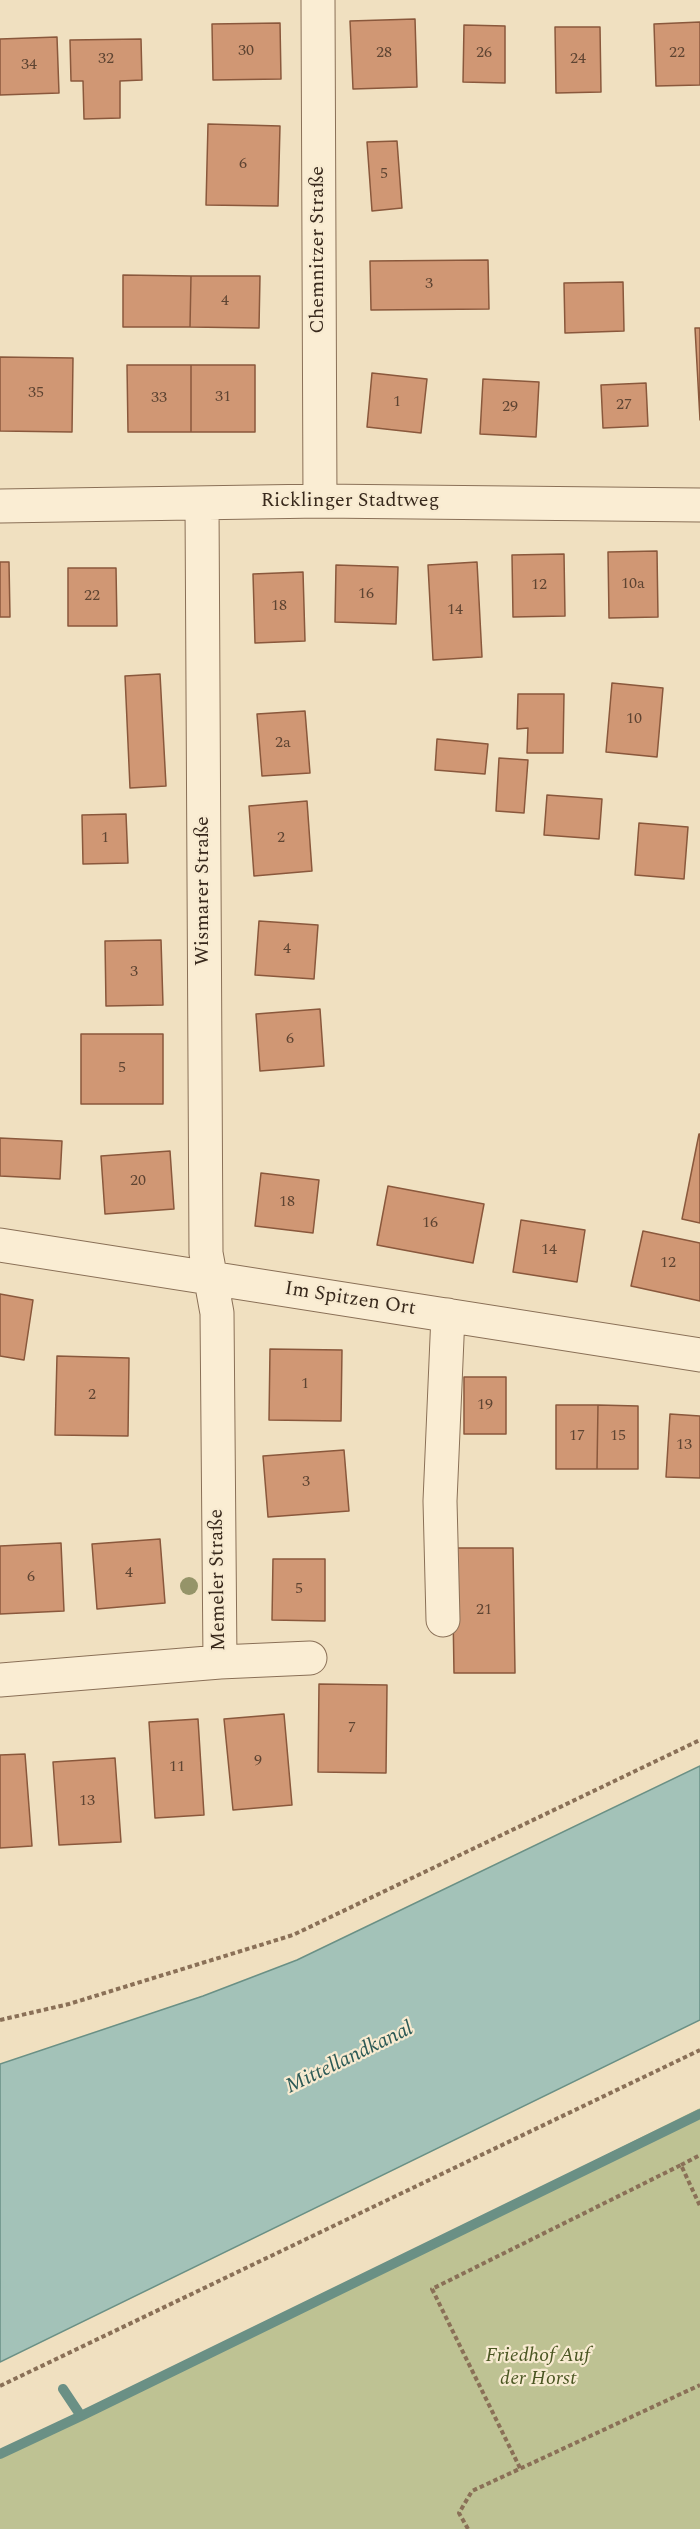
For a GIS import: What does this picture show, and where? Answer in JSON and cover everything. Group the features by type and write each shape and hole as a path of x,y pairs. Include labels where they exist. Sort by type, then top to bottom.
{"street":[{"name":"Chemnitzer Straße","path":"318,0 320,501"},
{"name":"Ricklinger Stadtweg","path":"0,506 320,501 700,505"},
{"name":"Wismarer Straße","path":"202,503 206,1253 211,1278"},
{"name":"Im Spitzen Ort","path":"0,1245 700,1355"},
{"name":"Memeler Straße","path":"0,1680 220,1662 217,1313 211,1278"},
{"path":"443,1620 440,1501 448,1315"},
{"path":"220,1662 310,1658"}],"path":[{"path":"0,2020 69,2004 293,1935 700,1740"},
{"path":"0,2386 700,2050"},
{"path":"520,2468 432,2289 700,2155"},
{"path":"681,2165 700,2206"},
{"path":"468,2529 459,2513 472,2491 700,2385"}],"green space":[{"name":"Friedhof Auf der Horst","path":"700,2108 700,2529 0,2529 0,2457"}],"water":[{"name":"Mittellandkanal","path":"700,1766 700,2020 0,2362 0,2064 203,1996 297,1960"}],"building":[{"path":"415,19 417,87 353,89 350,21"},
{"path":"700,22 700,85 656,86 654,24"},
{"path":"280,23 281,79 213,80 212,24"},
{"path":"464,25 505,26 505,83 463,82"},
{"path":"555,27 600,27 601,92 556,93"},
{"path":"57,37 59,93 0,95 0,39"},
{"path":"141,39 142,80 120,81 120,118 84,119 83,81 71,81 70,40"},
{"path":"208,124 280,126 278,206 206,205"},
{"path":"397,141 402,208 372,211 367,142"},
{"path":"488,260 489,309 371,310 370,261"},
{"path":"123,275 191,276 190,327 123,327"},
{"path":"191,276 260,276 259,328 190,327"},
{"path":"623,282 624,331 565,333 564,283"},
{"path":"695,328 700,328 700,420"},
{"path":"0,357 73,358 72,432 0,431"},
{"path":"127,365 191,365 191,432 128,432"},
{"path":"191,365 255,365 255,432 191,432"},
{"path":"372,373 427,379 421,433 367,427"},
{"path":"483,379 539,382 536,437 480,434"},
{"path":"646,383 648,426 603,428 601,385"},
{"path":"657,551 658,617 609,618 608,552"},
{"path":"564,554 565,616 513,617 512,555"},
{"path":"0,562 9,562 10,617 0,617"},
{"path":"477,562 482,657 433,660 428,565"},
{"path":"336,565 398,567 396,624 335,622"},
{"path":"68,568 116,568 117,626 68,626"},
{"path":"303,572 305,641 255,643 253,574"},
{"path":"160,674 166,786 130,788 125,676"},
{"path":"612,683 663,688 657,757 606,752"},
{"path":"518,694 564,694 563,753 527,753 528,728 517,729"},
{"path":"305,711 310,773 262,776 257,714"},
{"path":"437,739 488,744 485,774 435,770"},
{"path":"499,758 528,760 524,813 496,811"},
{"path":"547,795 602,799 599,839 544,835"},
{"path":"307,801 312,871 254,876 249,806"},
{"path":"126,814 128,863 83,864 82,815"},
{"path":"639,823 688,827 684,879 635,875"},
{"path":"259,921 318,925 314,979 255,975"},
{"path":"161,940 163,1005 106,1006 105,941"},
{"path":"320,1009 324,1066 260,1071 256,1014"},
{"path":"81,1034 163,1034 163,1104 81,1104"},
{"path":"700,1134 700,1223 682,1219"},
{"path":"0,1138 62,1141 60,1179 0,1176"},
{"path":"170,1151 174,1209 105,1214 101,1156"},
{"path":"261,1173 319,1180 313,1233 255,1226"},
{"path":"388,1186 484,1204 473,1263 377,1245"},
{"path":"521,1220 585,1230 577,1282 513,1272"},
{"path":"643,1231 700,1243 700,1301 631,1286"},
{"path":"0,1294 33,1300 24,1360 0,1356"},
{"path":"270,1349 342,1350 341,1421 269,1420"},
{"path":"57,1356 129,1358 128,1436 55,1435"},
{"path":"464,1377 506,1377 506,1434 464,1434"},
{"path":"556,1405 598,1405 597,1469 556,1469"},
{"path":"598,1405 638,1406 638,1469 597,1469"},
{"path":"670,1414 700,1416 700,1478 666,1477"},
{"path":"344,1450 349,1511 268,1517 263,1456"},
{"path":"160,1539 165,1603 97,1609 92,1544"},
{"path":"61,1543 64,1611 0,1614 0,1546"},
{"path":"452,1548 513,1548 515,1673 454,1673"},
{"path":"273,1559 325,1559 325,1621 272,1620"},
{"path":"319,1684 387,1685 386,1773 318,1772"},
{"path":"284,1714 292,1805 233,1810 224,1719"},
{"path":"198,1719 204,1815 155,1818 149,1722"},
{"path":"25,1754 32,1846 0,1848 0,1755"},
{"path":"115,1758 121,1842 59,1845 53,1762"}],"waterway":[{"path":"63,2389 81,2416 700,2114"},
{"path":"0,2454 81,2416"}]}
